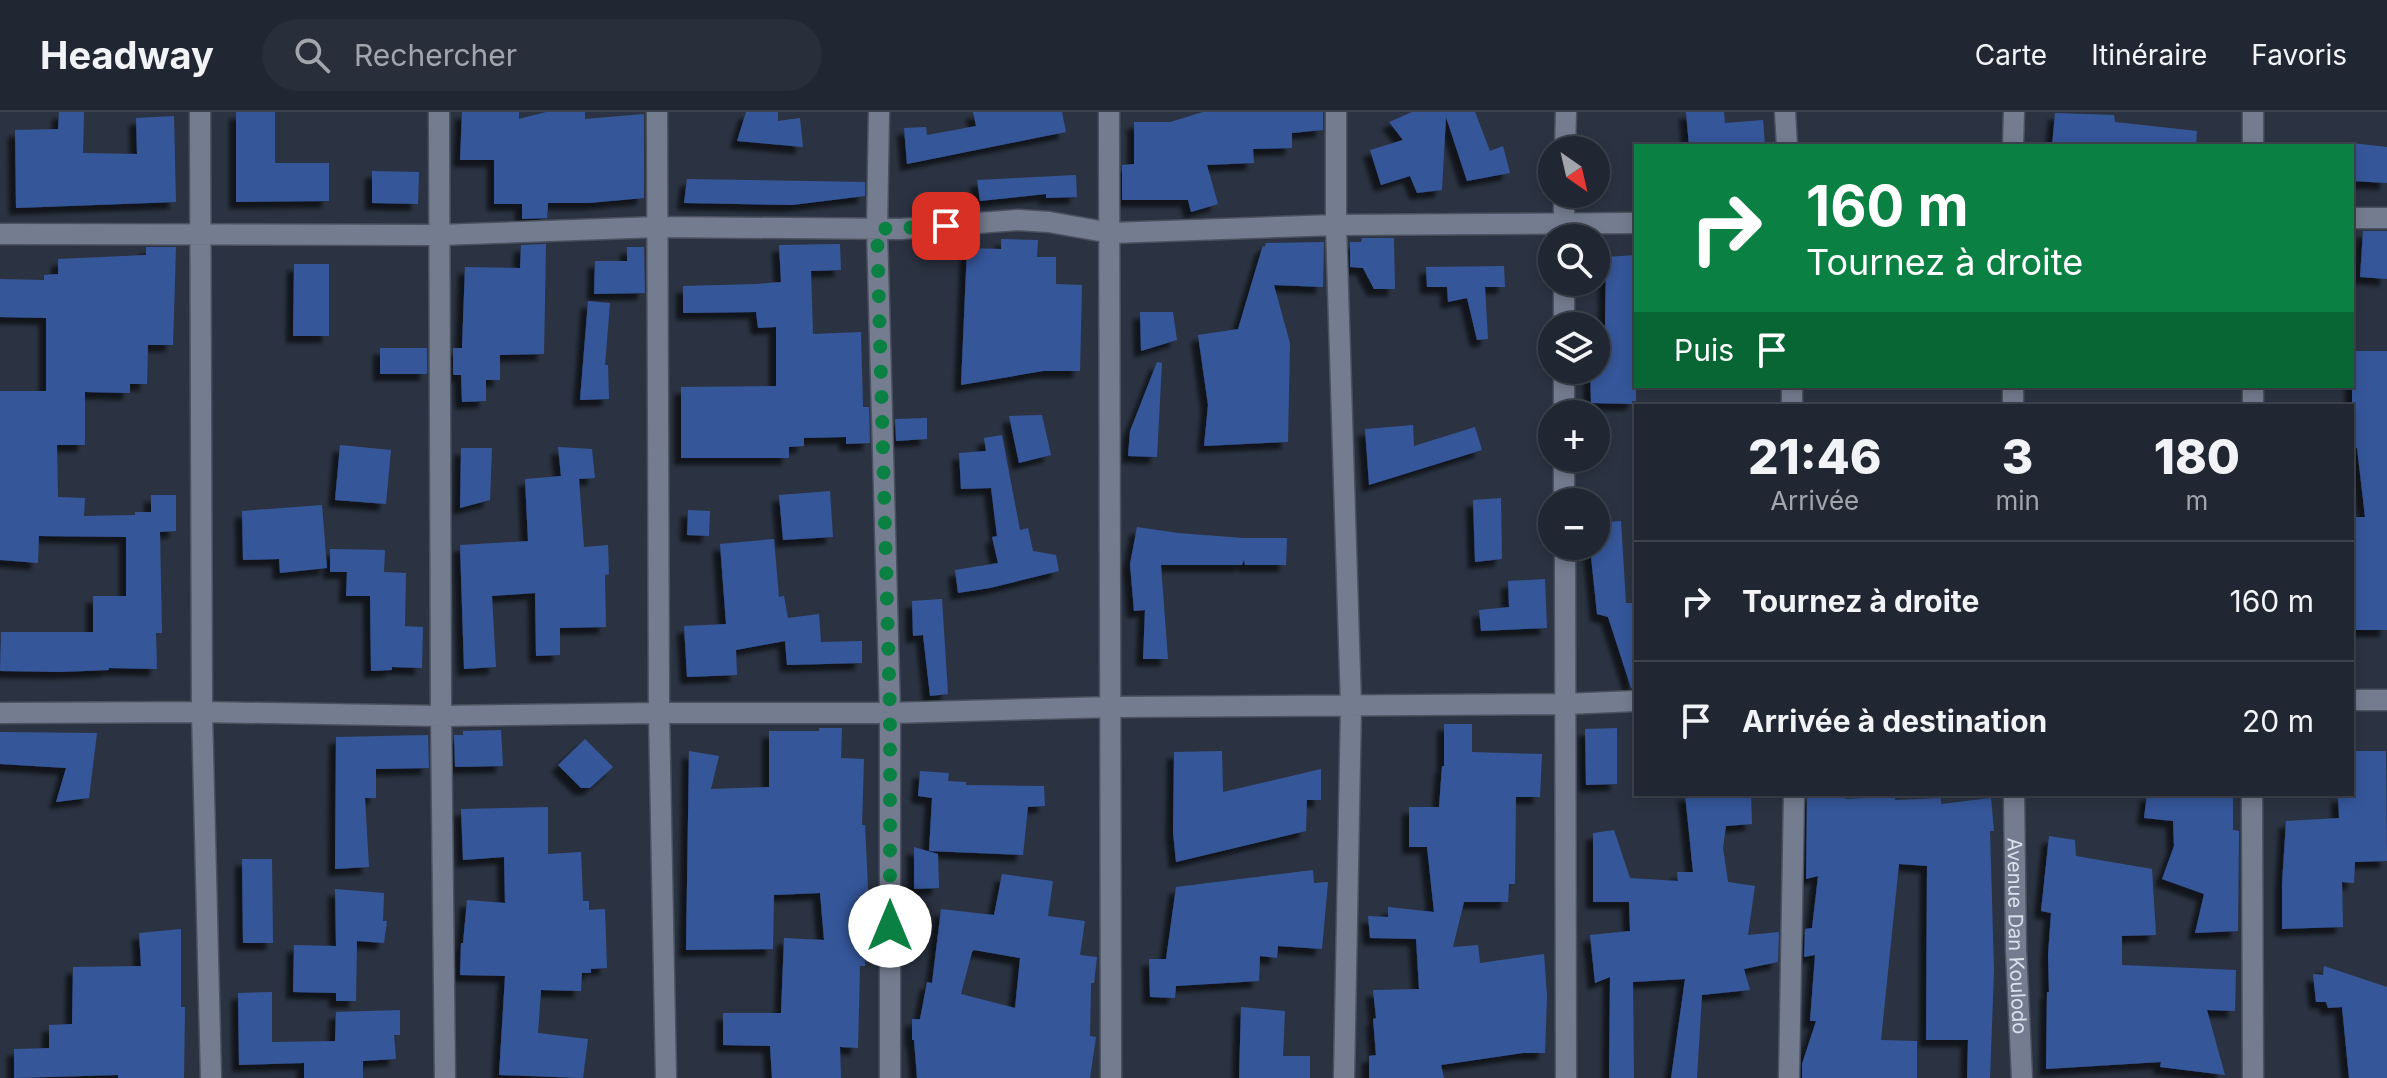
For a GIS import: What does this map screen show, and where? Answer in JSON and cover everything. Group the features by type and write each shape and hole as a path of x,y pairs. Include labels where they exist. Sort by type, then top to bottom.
{"street":[{"path":"200,112 202,712 211,1078"},
{"path":"439,112 445,1078"},
{"path":"657,112 659,713 666,1078"},
{"path":"879,112 877,229 890,713 890,1078"},
{"path":"1109,112 1111,1078"},
{"path":"1336,112 1336,225 1351,706 1344,1078"},
{"path":"1565,136 1566,112"},
{"path":"1785,112 1787,144"},
{"path":"2013,144 2014,112"},
{"path":"2253,112 2253,144"},
{"path":"2354,218 2387,218"},
{"path":"0,234 439,235 657,227 877,229 1018,220 1111,233 1336,225 1538,230"},
{"path":"1610,226 1634,223"},
{"path":"1565,560 1566,1078"},
{"path":"2354,700 2387,700"},
{"path":"0,713 441,716 890,713 1112,707 1634,701"},
{"path":"1789,1078 1794,796"},
{"name":"Avenue Dan Koulodo","path":"2014,796 2022,1078"},
{"path":"2252,796 2253,1078"}],"building":[{"path":"59,112 84,112 83,153 137,154 136,118 174,116 176,202 16,208 15,130 58,129"},
{"path":"236,112 275,112 275,163 329,163 329,201 236,202"},
{"path":"462,112 519,112 519,119 546,112 585,112 585,119 644,114 644,198 548,203 547,218 522,219 522,204 494,204 494,160 460,160"},
{"path":"746,112 778,112 778,121 800,118 803,147 737,141"},
{"path":"973,112 1062,112 1066,132 907,164 904,128 926,127 927,135 976,126"},
{"path":"1203,112 1323,112 1323,130 1292,133 1292,148 1253,149 1254,163 1207,165 1218,204 1191,212 1188,200 1122,200 1122,165 1134,164 1134,122 1170,122"},
{"path":"1412,112 1475,112 1490,151 1503,146 1510,173 1467,181 1446,117 1442,190 1417,193 1410,176 1381,185 1370,150 1403,140 1389,122"},
{"path":"1686,112 1724,112 1725,123 1763,120 1765,144 1689,144"},
{"path":"2055,113 2114,115 2115,122 2197,131 2196,144 2052,144"},
{"path":"2352,144 2387,147 2387,183 2354,181"},
{"path":"372,171 419,172 418,204 372,203"},
{"path":"1076,175 1077,197 1046,198 1046,194 980,201 977,180"},
{"path":"687,179 865,182 865,196 792,205 684,203"},
{"path":"2363,231 2387,231 2387,279 2360,277"},
{"path":"1362,238 1394,238 1395,289 1374,289 1363,268 1350,267 1350,242 1361,242"},
{"path":"1001,239 1038,240 1037,257 1056,257 1056,284 1082,285 1080,371 1043,371 961,385 967,248 1001,249"},
{"path":"1324,242 1323,287 1274,285 1290,343 1288,442 1204,446 1208,405 1198,335 1238,329 1263,245 1264,248 1266,243"},
{"path":"546,244 544,354 500,355 500,380 486,380 486,401 462,402 461,375 453,375 453,348 462,348 465,267 520,268 521,245"},
{"path":"840,244 841,270 811,271 813,334 861,332 863,407 869,407 870,443 846,444 846,437 804,438 804,446 789,447 789,458 681,458 681,387 776,386 776,327 758,328 756,312 683,313 683,286 781,282 779,245"},
{"path":"146,247 176,247 173,345 148,345 147,384 130,384 130,393 85,392 85,445 57,445 58,497 85,498 84,516 151,512 151,495 176,495 176,531 160,532 162,633 156,633 157,669 0,671 1,632 93,632 93,596 126,596 126,537 39,536 38,563 0,560 0,391 46,391 46,318 0,317 0,279 44,280 44,275 58,274 58,259 146,255"},
{"path":"627,247 644,247 645,293 594,294 595,261 627,261"},
{"path":"1634,255 1636,401 1632,404 1591,400 1590,384 1610,384 1610,312 1605,312 1605,296 1610,296 1610,257"},
{"path":"294,264 329,264 329,336 293,336"},
{"path":"1504,266 1505,287 1485,287 1488,339 1477,340 1467,298 1448,302 1447,287 1427,287 1426,267"},
{"path":"588,301 610,303 605,365 608,365 609,399 580,400"},
{"path":"1140,312 1173,312 1177,340 1141,351"},
{"path":"380,348 427,348 427,374 380,374"},
{"path":"2354,351 2387,351 2387,630 2356,630 2354,517 2365,517 2357,448 2354,449"},
{"path":"1157,362 1162,363 1157,457 1128,456 1130,431"},
{"path":"1042,415 1051,455 1019,463 1009,416"},
{"path":"927,418 927,439 896,441 895,419"},
{"path":"1413,425 1414,446 1475,427 1482,450 1369,485 1365,429"},
{"path":"1002,435 1020,530 1028,528 1033,551 1056,555 1059,571 958,593 955,570 998,563 992,537 997,536 991,488 961,489 959,453 986,451 984,438"},
{"path":"340,445 391,450 386,504 335,500"},
{"path":"558,447 592,449 595,478 579,479 584,547 608,545 606,627 560,628 560,655 536,656 535,593 492,596 496,667 464,669 460,545 528,541 525,479 561,476"},
{"path":"461,448 492,448 490,500 460,508"},
{"path":"830,491 833,537 783,540 779,495"},
{"path":"1501,498 1502,559 1475,562 1473,500"},
{"path":"322,505 327,568 280,573 279,559 243,560 242,511"},
{"path":"688,510 710,511 709,536 687,535"},
{"path":"1621,521 1626,603 1634,603 1634,688 1631,688 1608,617 1597,614 1591,560 1610,560 1610,522"},
{"path":"1137,527 1243,538 1287,538 1286,565 1245,565 1244,560 1242,565 1161,565 1168,659 1143,659 1145,610 1134,611 1130,564"},
{"path":"774,539 779,597 784,596 788,618 819,614 821,642 862,641 862,663 787,665 785,641 736,650 737,675 687,677 684,626 726,624 720,544"},
{"path":"330,549 385,550 384,572 406,573 405,626 423,627 422,668 392,667 392,670 371,671 370,596 346,596 347,572 330,572"},
{"path":"1545,579 1547,628 1481,631 1479,610 1509,607 1508,581"},
{"path":"942,599 948,694 930,696 923,635 913,636 912,601"},
{"path":"1444,724 1472,724 1472,752 1542,754 1540,797 1516,797 1515,884 1509,884 1508,902 1464,902 1453,947 1478,945 1480,963 1544,954 1547,996 1545,1053 1523,1053 1441,1065 1444,1078 1369,1078 1369,1056 1376,1055 1373,990 1419,989 1416,939 1370,938 1368,916 1388,917 1388,907 1434,912 1427,847 1409,847 1409,807 1439,807 1444,766"},
{"path":"819,728 842,728 841,758 864,759 862,825 865,825 868,888 865,966 860,966 858,1048 840,1047 841,1078 772,1078 770,1046 723,1045 723,1013 781,1013 784,938 824,940 820,893 774,895 773,949 686,950 689,751 719,756 711,789 769,787 769,731 819,731"},
{"path":"1617,728 1617,784 1586,785 1585,729"},
{"path":"501,730 503,766 455,767 454,735 463,735 463,731"},
{"path":"0,732 97,733 89,798 56,802 66,768 0,764"},
{"path":"428,735 429,768 376,769 376,798 365,798 369,867 335,869 336,737"},
{"path":"585,739 613,767 590,788 581,788 558,765"},
{"path":"1222,751 1223,792 1321,769 1321,800 1307,800 1306,831 1176,862 1173,832 1174,752"},
{"path":"2354,751 2386,751 2387,861 2355,862 2354,883 2342,882 2343,927 2282,929 2286,821 2339,818 2338,796 2352,797"},
{"path":"920,771 949,773 948,781 966,782 966,785 1044,786 1045,806 1028,807 1023,855 929,851 932,798 918,796"},
{"path":"1685,796 1751,796 1752,824 1726,826 1723,848 1728,882 1755,886 1748,935 1779,932 1778,962 1744,969 1750,990 1702,995 1697,1078 1671,1078 1685,979 1633,982 1634,1078 1609,1078 1610,977 1595,983 1590,935 1630,931 1629,902 1593,902 1593,833 1614,830 1630,878 1678,881 1677,872 1693,872"},
{"path":"1807,796 1845,796 1846,799 1895,796 1895,800 1941,798 1941,804 1991,798 1994,831 1990,831 1994,970 1990,1078 1967,1078 1968,1040 1926,1040 1927,866 1899,864 1881,1040 1917,1041 1917,1078 1802,1078 1802,1064 1816,1021 1810,1021 1815,955 1804,957 1805,929 1812,928 1818,876 1806,879"},
{"path":"2147,796 2233,796 2233,830 2239,831 2238,931 2195,933 2204,894 2162,879 2174,846 2173,821 2144,818"},
{"path":"548,807 548,854 581,852 583,901 589,901 589,910 605,909 607,968 582,973 581,991 541,990 538,1033 588,1039 583,1078 499,1075 505,976 460,975 467,900 505,903 504,857 463,860 461,809"},
{"path":"2049,836 2075,840 2076,856 2152,869 2156,935 2122,936 2122,965 2236,970 2235,1011 2207,1010 2225,1075 2160,1067 2161,1062 2046,1069 2051,913 2041,911"},
{"path":"914,847 938,854 939,888 914,889"},
{"path":"242,859 272,859 273,943 243,943"},
{"path":"1313,870 1314,883 1328,882 1322,949 1278,946 1277,958 1260,956 1259,981 1176,986 1175,998 1150,997 1149,959 1166,959 1176,887"},
{"path":"1002,874 1053,881 1048,916 1085,921 1080,955 1097,957 1094,983 1091,983 1090,1036 1096,1037 1090,1078 917,1078 912,1019 920,1019 927,982 932,983 941,909 994,915","holes":["974,950 1020,958 1015,1008 961,994"]},
{"path":"335,889 384,893 383,921 387,921 384,943 357,941 356,1001 336,1001 336,993 293,992 294,945 336,946"},
{"path":"181,929 181,1007 185,1007 184,1078 118,1078 118,1075 14,1078 14,1049 49,1048 49,1025 72,1024 73,967 141,966 139,933"},
{"path":"2324,966 2387,987 2387,1078 2349,1078 2342,1007 2328,1008 2326,1002 2316,1002 2313,974 2323,975"},
{"path":"272,992 272,1042 335,1041 336,1012 400,1010 400,1035 394,1035 396,1059 363,1061 363,1078 304,1078 304,1063 239,1065 238,993"},
{"path":"1241,1007 1285,1011 1283,1056 1310,1056 1310,1078 1239,1078"}],"route":[{"path":"890,926 890,713 877,229 946,226"}]}
